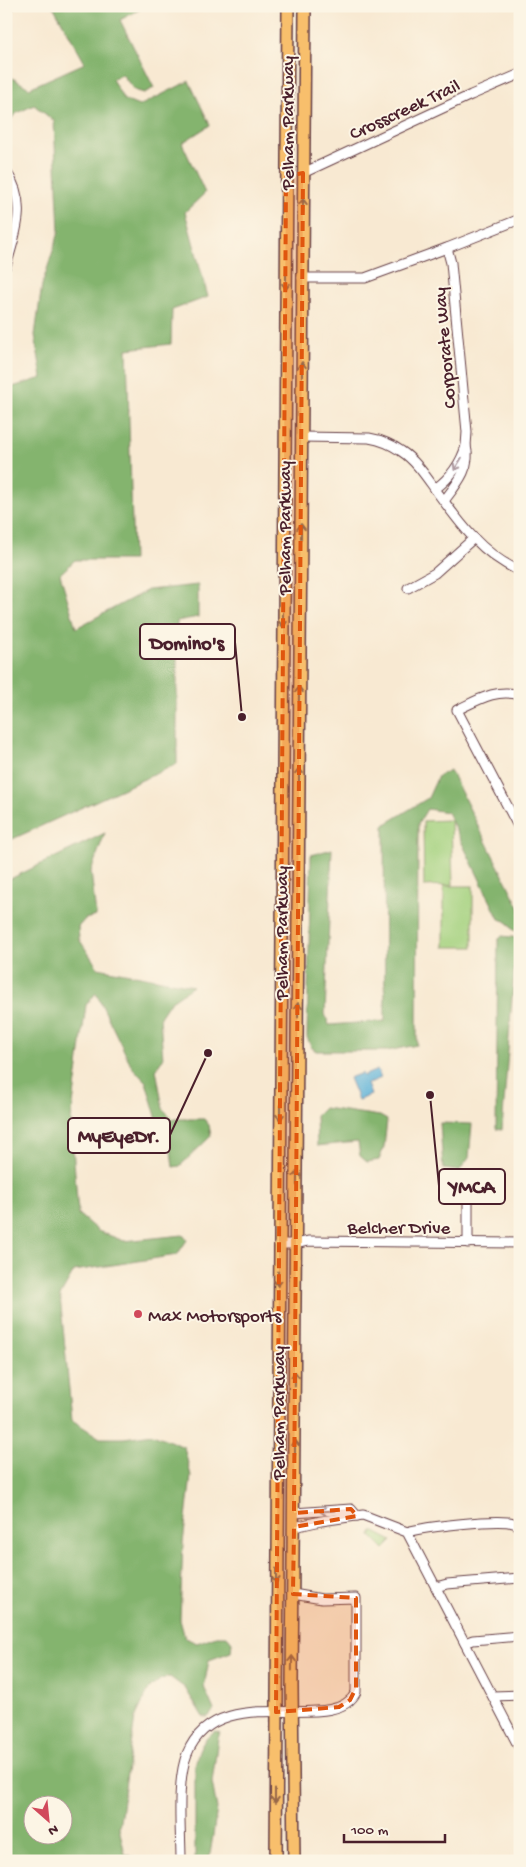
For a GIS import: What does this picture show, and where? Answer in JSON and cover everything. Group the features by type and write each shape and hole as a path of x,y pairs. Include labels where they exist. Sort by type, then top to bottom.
{"main road":[{"name":"Pelham Parkway","path":"276,1861 278,1298 288,6"},
{"name":"Pelham Parkway","path":"294,1861 292,1712 305,6"},
{"path":"286,176 303,173"},
{"path":"286,263 302,265"},
{"path":"284,437 301,437"},
{"path":"284,480 301,479"},
{"path":"283,651 300,650"},
{"path":"282,743 299,743"},
{"path":"282,843 298,843"},
{"path":"280,1065 297,1059"},
{"path":"279,1205 296,1206"},
{"path":"278,1298 295,1299"},
{"path":"278,1348 295,1348"},
{"path":"278,1527 294,1527"}],"street":[{"name":"Crosscreek Trail","path":"303,173 520,74"},
{"path":"6,170 17,190 20,209 6,266"},
{"path":"302,278 365,278 520,219"},
{"name":"Corporate Way","path":"444,502 465,469 468,458 451,262 447,248"},
{"path":"301,437 348,437 380,440 405,454 417,466 474,538 493,556 520,571"},
{"name":"Corporate Way","path":"435,489 456,469 466,446"},
{"path":"408,588 435,573 474,538"},
{"path":"520,694 495,693 457,710 520,830"},
{"path":"468,1186 468,1243"},
{"name":"Belcher Drive","path":"279,1244 408,1241 520,1243"},
{"path":"294,1513 351,1510 357,1516"},
{"path":"294,1527 363,1515 407,1532 422,1528 499,1522 513,1522 520,1527"},
{"path":"407,1532 520,1749"},
{"path":"436,1587 447,1584 520,1578"},
{"path":"181,1861 182,1777 192,1745 205,1729 225,1718 246,1712 292,1712 340,1707 354,1695 356,1688 356,1598 322,1599 293,1594"},
{"path":"465,1643 473,1640 520,1636"},
{"path":"493,1696 520,1695"}],"highlighted area":[{"path":"303,173 294,1513 351,1509 357,1516 294,1527 293,1594 356,1598 356,1688 350,1700 339,1707 276,1712 286,176"}],"green space":[{"path":"53,6 146,6 120,20 154,88 144,93 134,90 122,74 112,79 124,100 139,106 189,81 210,125 182,143 205,193 185,212 208,297 172,310 171,344 127,349 133,560 75,560 60,574 76,628 148,590 198,585 198,617 177,621 177,764 6,842 6,389 42,378 35,335 42,285 59,232 54,121 34,105 15,114 6,126 6,74 29,88 85,63"},
{"path":"6,182 14,199 10,225 6,224"},
{"path":"450,770 520,909 520,932 513,930 506,921 499,919 447,812 427,809 418,824 417,1045 387,1051 316,1051 311,1047 307,1037 311,855 332,849 325,1014 329,1025 385,1021 384,825 428,798 438,776"},
{"path":"451,820 453,885 424,886 423,821"},
{"path":"105,833 91,871 96,916 85,919 78,927 79,939 98,968 193,986 170,1002 160,1017 163,1059 156,1069 163,1109 173,1119 204,1119 209,1125 211,1136 180,1166 173,1167 170,1141 158,1123 146,1082 132,1067 96,993 86,1005 71,1120 78,1214 98,1231 124,1241 183,1235 187,1240 177,1255 74,1271 60,1296 72,1420 100,1438 124,1438 153,1434 184,1447 191,1476 183,1543 180,1620 185,1638 197,1643 216,1636 227,1636 232,1642 231,1652 209,1660 204,1687 214,1710 208,1717 203,1717 185,1688 170,1677 161,1679 149,1689 135,1718 119,1828 125,1854 143,1861 6,1861 6,881"},
{"path":"444,886 473,886 473,947 444,947"},
{"path":"502,936 520,938 520,953 516,953 514,971 502,1130 496,1129 498,940"},
{"path":"324,1108 380,1116 387,1120 384,1147 379,1160 367,1162 360,1156 358,1142 317,1146 316,1116"},
{"path":"440,1123 472,1124 469,1158 459,1171 443,1169"},
{"path":"373,1532 392,1541 384,1549 371,1536"},
{"path":"215,1731 220,1733 212,1782 217,1809 209,1861 195,1861 195,1766 201,1746"}],"water":[{"path":"377,1070 381,1078 367,1084 371,1095 358,1100 349,1078 362,1073 363,1076"}],"place":[{"name":"Domino's","path":"242,717"},
{"name":"MyEyeDr.","path":"208,1053"},
{"name":"YMCA","path":"430,1095"},
{"name":"Max Motorsports","path":"138,1314"}]}
